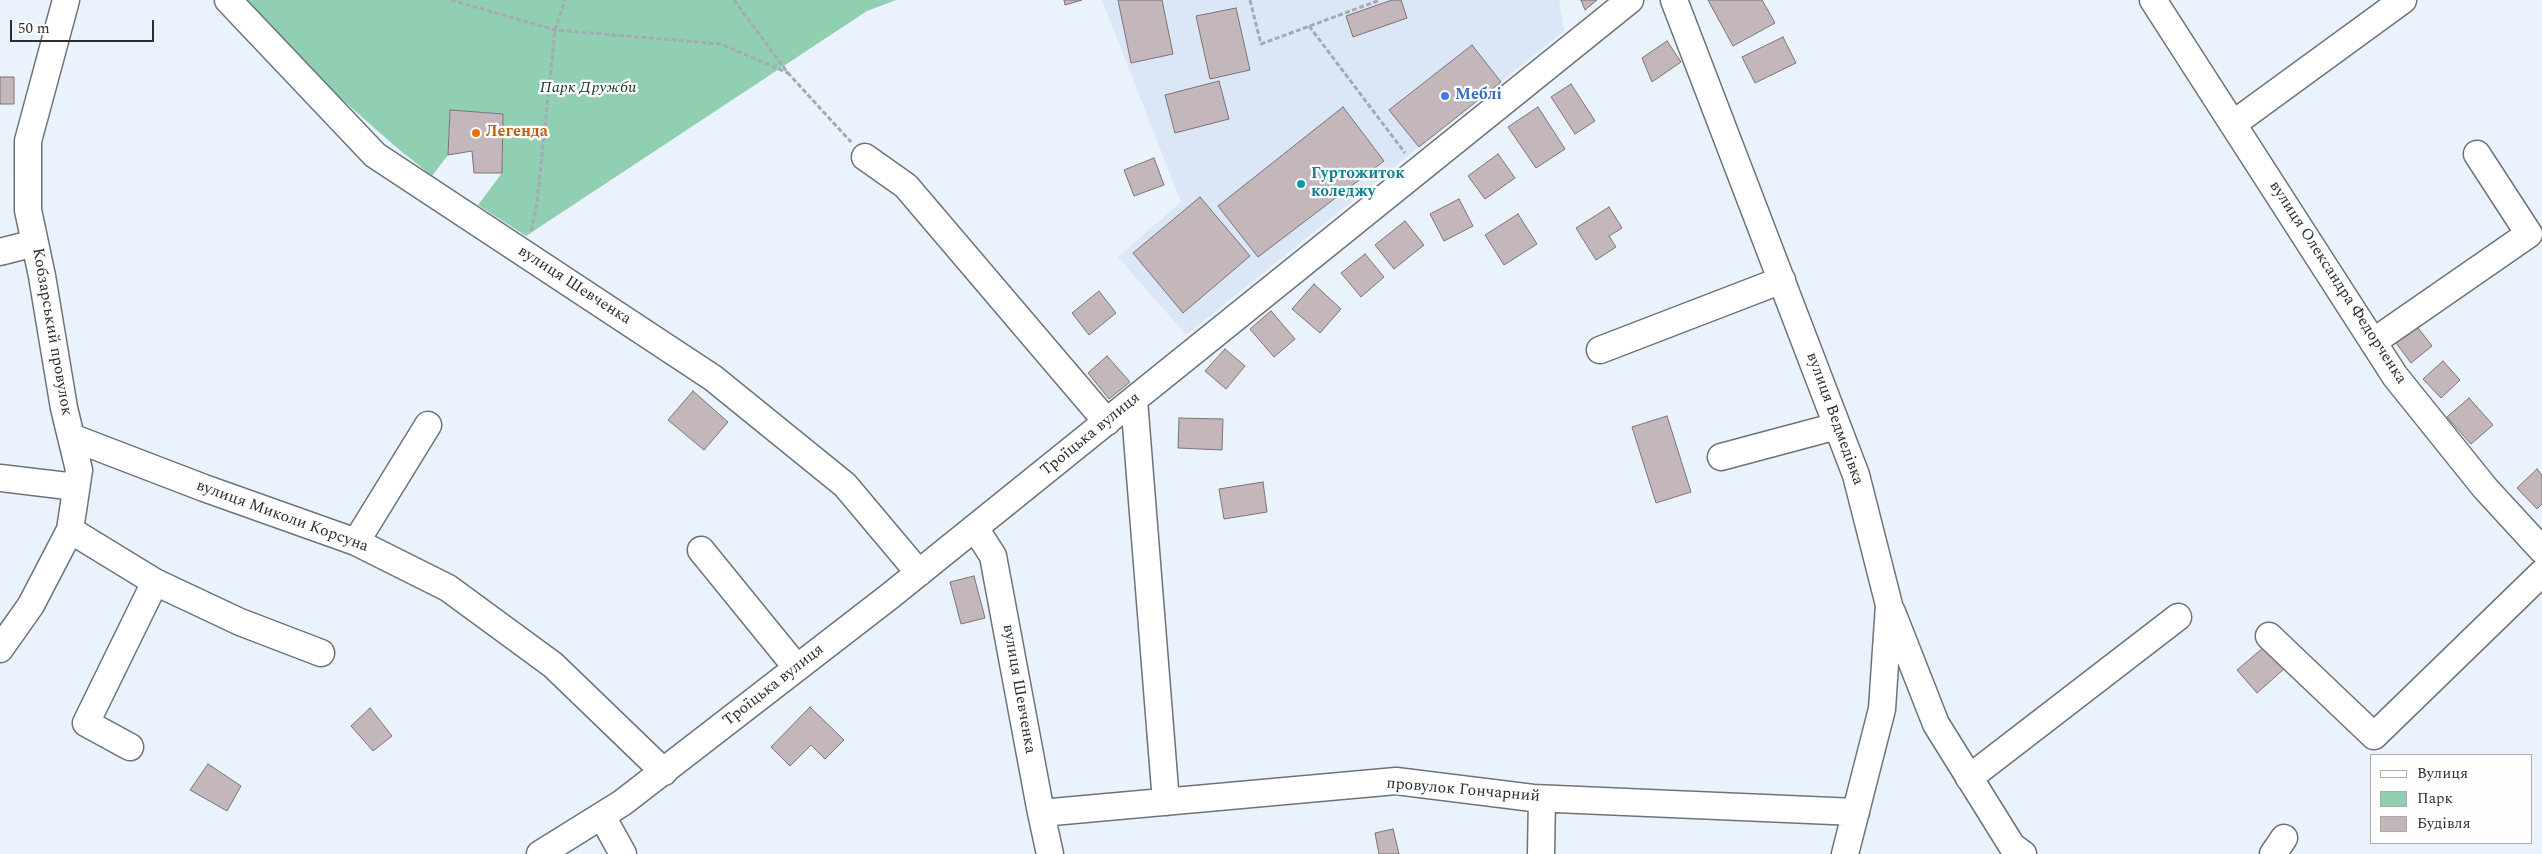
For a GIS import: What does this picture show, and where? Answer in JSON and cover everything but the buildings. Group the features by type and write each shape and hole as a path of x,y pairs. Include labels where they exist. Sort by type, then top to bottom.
{"street":[{"name":"Кобзарський провулок","path":"0,649 31,606 70,530 79,470 28,210 28,140 66,0"},
{"name":"вулиця Шевченка","path":"228,0 375,155 729,391 845,485 919,573"},
{"name":"Троїцька вулиця","path":"540,854 602,816 664,772 919,573 1630,0"},
{"name":"вулиця Ведмедівка","path":"1674,0 1856,475 1889,604 1882,709 1846,854"},
{"name":"вулиця Олександра Федорченка","path":"2153,0 2395,376 2478,481 2540,542"},
{"path":"2233,124 2403,0"},
{"path":"2373,342 2529,234 2477,154"},
{"path":"865,157 906,186 1107,422"},
{"path":"0,252 35,243"},
{"path":"1600,350 1782,280"},
{"path":"1134,400 1166,802"},
{"path":"356,542 428,425"},
{"path":"1721,457 1837,426"},
{"name":"вулиця Миколи Корсуна","path":"71,437 204,488 356,542 448,588 553,665 664,772"},
{"path":"0,478 76,487"},
{"name":"вулиця Шевченка","path":"975,528 993,556 1050,854"},
{"path":"70,530 155,582 240,622 321,653"},
{"path":"701,550 797,668"},
{"path":"2269,636 2374,736 2542,572"},
{"path":"130,746 86,723 155,582"},
{"path":"1889,604 1936,724 2012,846 2023,854"},
{"path":"1969,778 2178,617"},
{"name":"провулок Гончарний","path":"1041,813 1396,781 1542,799 1856,812"},
{"path":"1541,854 1542,799"},
{"path":"602,816 623,854"}],"path":[{"path":"451,0 555,30 721,44 788,73"},
{"path":"526,255 537,203 555,30 565,0"},
{"path":"734,0 788,73 865,157"},
{"path":"1250,0 1261,44 1380,0"},
{"path":"1308,26 1408,156"}],"shaded area":[{"path":"1102,0 1559,0 1564,31 1501,82 1472,45 1390,110 1419,147 1186,335 1118,257 1181,202"}],"green space":[{"name":"Парк Дружби","path":"229,0 896,0 867,11 526,236 478,205 502,173 503,114 450,110 448,155 432,176 396,147"}],"place":[{"name":"Меблі","path":"1445,96"},
{"name":"Легенда","path":"476,133"},
{"name":"Гуртожиток коледжу","path":"1301,184"}]}
